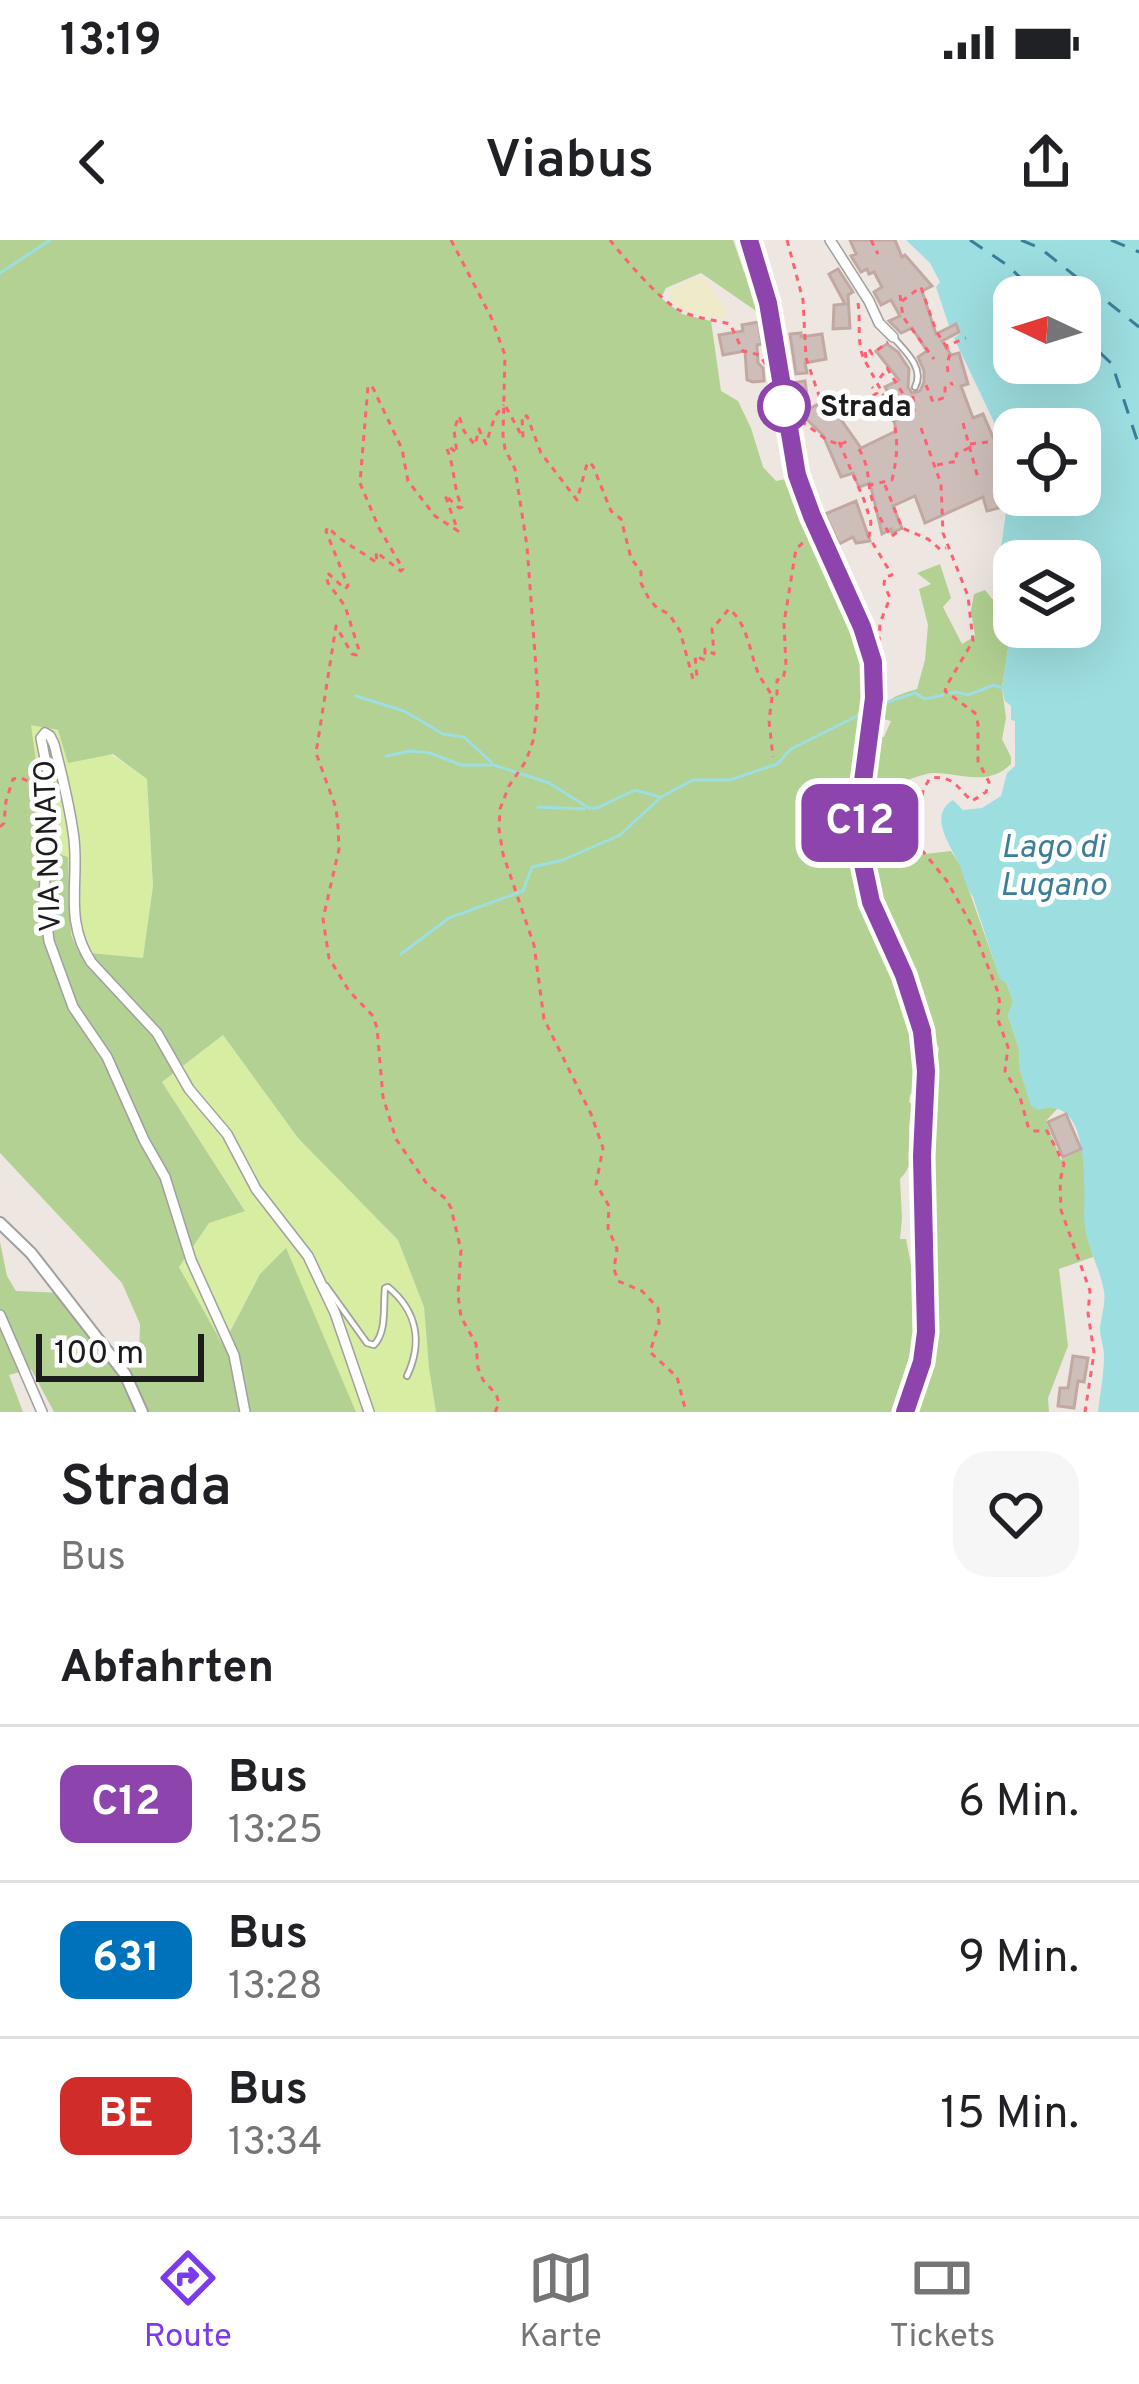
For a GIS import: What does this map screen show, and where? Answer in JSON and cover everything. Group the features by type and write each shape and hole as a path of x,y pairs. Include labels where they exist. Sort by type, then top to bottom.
{"main road":[{"path":"749,240 768,303 797,475 870,652 874,698 870,736"},
{"path":"871,902 913,997 925,1052 926,1332 922,1362 904,1412"}],"street":[{"path":"830,240 893,337"},
{"name":"VIA NONATO","path":"245,1412 236,1363 190,1260 165,1177 107,1057 73,1007 49,941 44,901 48,767 41,738 45,733 54,743 74,837 74,921 83,949 157,1034 189,1089 226,1134 251,1180 299,1243 322,1282 369,1412"},
{"path":"0,1223 32,1253 125,1374 142,1412"},
{"path":"0,1315 43,1412"}],"lane":[{"path":"893,337 918,369 915,388"},
{"name":"VIA NONATO","path":"322,1282 374,1345 382,1331 385,1288 394,1290 416,1324 406,1376"}],"path":[{"path":"451,240 505,355 505,449 515,469 527,546 538,695 534,738 500,809 503,854 534,945 544,1018 603,1148 596,1184 609,1206 608,1228 617,1249 614,1269 618,1281 642,1291 658,1308 650,1352 677,1377 686,1412"},
{"path":"610,240 671,305 683,313 730,324 742,351 760,355 769,371"},
{"path":"787,240 803,299 806,358 824,407"},
{"path":"872,240 878,254"},
{"path":"864,358 865,351 876,351 914,412 915,388 926,385 933,402 945,398 950,354 936,331 921,287 908,299 901,298 904,317 933,359"},
{"path":"859,290 864,358 879,381 897,430 892,479 870,485"},
{"path":"946,346 967,338"},
{"path":"879,381 887,368"},
{"path":"495,1412 496,1394 483,1380 476,1344 461,1317 461,1250 451,1208 427,1184 396,1139 383,1097 373,1016 349,992 329,958 323,920 339,849 338,826 316,753 336,626 352,654 357,656 359,650 345,606 328,584 326,574 345,589 348,586 328,527 344,544 357,547 377,563 376,552 401,572 403,569 360,483 368,386 402,449 408,482 435,516 458,531 445,495 461,507 447,449 457,453 454,430 459,416 470,440 475,445 479,429 486,444 495,416 505,405"},
{"path":"863,412 859,405 877,393 872,386 882,390"},
{"path":"505,405 524,438 522,416 527,416 541,453 577,500 587,464 592,466 611,511 621,519 641,583 680,631 693,679 697,677 695,656 705,660 705,649 714,654 712,629 729,609 737,615 756,671 772,695 773,757"},
{"path":"796,420 806,422 827,440 852,439"},
{"path":"963,423 978,478"},
{"path":"885,482 902,528 946,548 943,498 921,428"},
{"path":"936,466 957,460 956,454 969,446 993,442"},
{"path":"839,443 864,500 871,522 869,537 892,575 885,578 890,598 879,641 870,652"},
{"path":"859,448 867,462 874,507 892,537 902,528"},
{"path":"772,695 778,692 776,681 783,679 786,665 784,623 796,549 811,532"},
{"path":"945,541 968,596 973,640 946,693 975,713 978,761 989,782 986,792 972,801 958,784 930,778 923,788 920,843 972,926 998,992 997,1018 1009,1050 1005,1072 1020,1097 1028,1126 1047,1131 1064,1164 1061,1210 1090,1291 1094,1353 1085,1412"},
{"path":"0,826 14,779 28,781 30,775 37,781 36,776 48,767"}],"shaded area":[{"path":"702,276 729,315 721,319 683,311 673,303 669,290"}],"green space":[{"path":"0,240 733,240 744,272 753,273 762,315 701,273 666,288 661,298 682,314 711,321 721,391 738,401 763,467 776,481 791,478 803,519 858,637 866,682 861,735 884,737 891,721 880,718 885,705 917,689 928,625 919,589 931,584 917,573 940,564 951,598 943,607 962,644 975,636 974,594 985,590 993,599 993,648 1008,648 1002,739 1011,764 983,777 932,773 902,782 891,810 917,855 951,851 960,865 1013,1002 1008,1016 1031,1105 1058,1108 1046,1121 1061,1160 1084,1149 1093,1257 1059,1269 1068,1346 1048,1398 1049,1412 918,1412 934,1366 930,1155 939,1048 915,979 877,900 863,905 906,1017 913,1018 917,1053 909,1102 913,1105 910,1161 900,1179 900,1239 906,1239 914,1280 913,1345 891,1412 436,1412 424,1307 398,1240 298,1138 223,1035 162,1082 245,1211 209,1223 179,1267 223,1345 260,1274 286,1248 356,1412 54,1412 31,1369 9,1375 23,1412 0,1412 0,1242 7,1276 16,1291 63,1293 126,1373 139,1359 140,1324 122,1283 0,1153","holes":["31,725 58,730 68,763 113,754 147,779 153,886 143,958 79,952 71,935 68,857 37,846 41,798"]},
{"path":"30,724 92,745 147,779 153,886 144,958 78,952 71,935 68,857 37,846 41,798"},
{"path":"223,1035 298,1138 398,1240 424,1307 436,1412 356,1412 286,1249 260,1274 222,1346 179,1266 209,1223 245,1210 162,1082"}],"water":[{"name":"Lago di Lugano","path":"906,240 1139,240 1139,1412 1098,1412 1104,1296 1085,1228 1084,1167 1077,1129 1056,1109 1031,1106 1008,1016 1013,1002 942,824 945,807 953,800 963,810 982,808 1001,796 1007,773 1015,766 1015,721 1002,688 1008,648 1101,648 1101,540 1002,540 1005,516 1101,516 1101,408 993,408 993,420 954,338 961,333 956,323 949,326 936,287 940,282 930,263"}],"building":[{"path":"850,240 895,240 902,257 932,286 922,291 936,334 956,324 959,332 942,341 951,355 959,353 968,384 961,386 973,418 983,414 993,437 993,510 987,511 983,497 925,523 915,496 893,506 902,528 882,534 870,483 859,487 853,473 841,477 823,435 798,414 792,383 805,381 809,409 830,404 861,448 896,431 885,387 899,380 876,351 887,344 898,352 909,369 912,393 920,391 924,382 918,357 927,351 912,328 901,333 889,321 900,316 891,300 881,305 874,292 882,287 874,272 861,272 851,256 856,254"},
{"path":"838,269 853,292 848,295 850,328 833,329 834,305 845,304 829,274"},
{"path":"758,322 762,344 757,345 758,363 764,381 753,382 747,380 745,351 723,355 719,335 743,331 742,325"},
{"path":"801,333 801,337 822,334 826,359 805,363 807,373 796,374 790,334"},
{"path":"856,501 870,541 856,543 853,537 839,544 825,514"},
{"path":"1066,1114 1081,1149 1063,1157 1048,1122"},
{"path":"1073,1356 1088,1358 1084,1382 1078,1381 1074,1408 1058,1406 1060,1388 1068,1388"}],"waterway":[{"path":"0,273 50,240"},
{"path":"950,693 968,695 994,685 1002,688"},
{"path":"876,706 915,693 925,699 943,695"},
{"path":"356,696 404,711 443,734 464,737 491,762"},
{"path":"401,954 449,918 523,891 532,867 563,860 620,835 661,797 693,780 730,780 777,764 791,749 867,711"},
{"path":"386,756 410,751 461,765 494,765 549,783 589,808 635,790 660,797"},
{"path":"538,807 584,809"}],"ferry route":[{"path":"970,240 1019,276"},
{"path":"1021,240 1040,248 1139,327"},
{"path":"1111,240 1139,252"},
{"path":"1101,354 1112,364 1139,446"}],"tunnel":[{"path":"870,736 860,833 871,901"}],"bus line":[{"name":"C12","path":"749,240 768,303 797,475 873,662 861,855 871,902 913,997 926,1071 922,1156 926,1332 922,1362 905,1412"}],"place":[{"name":"Strada","path":"784,406"}]}
